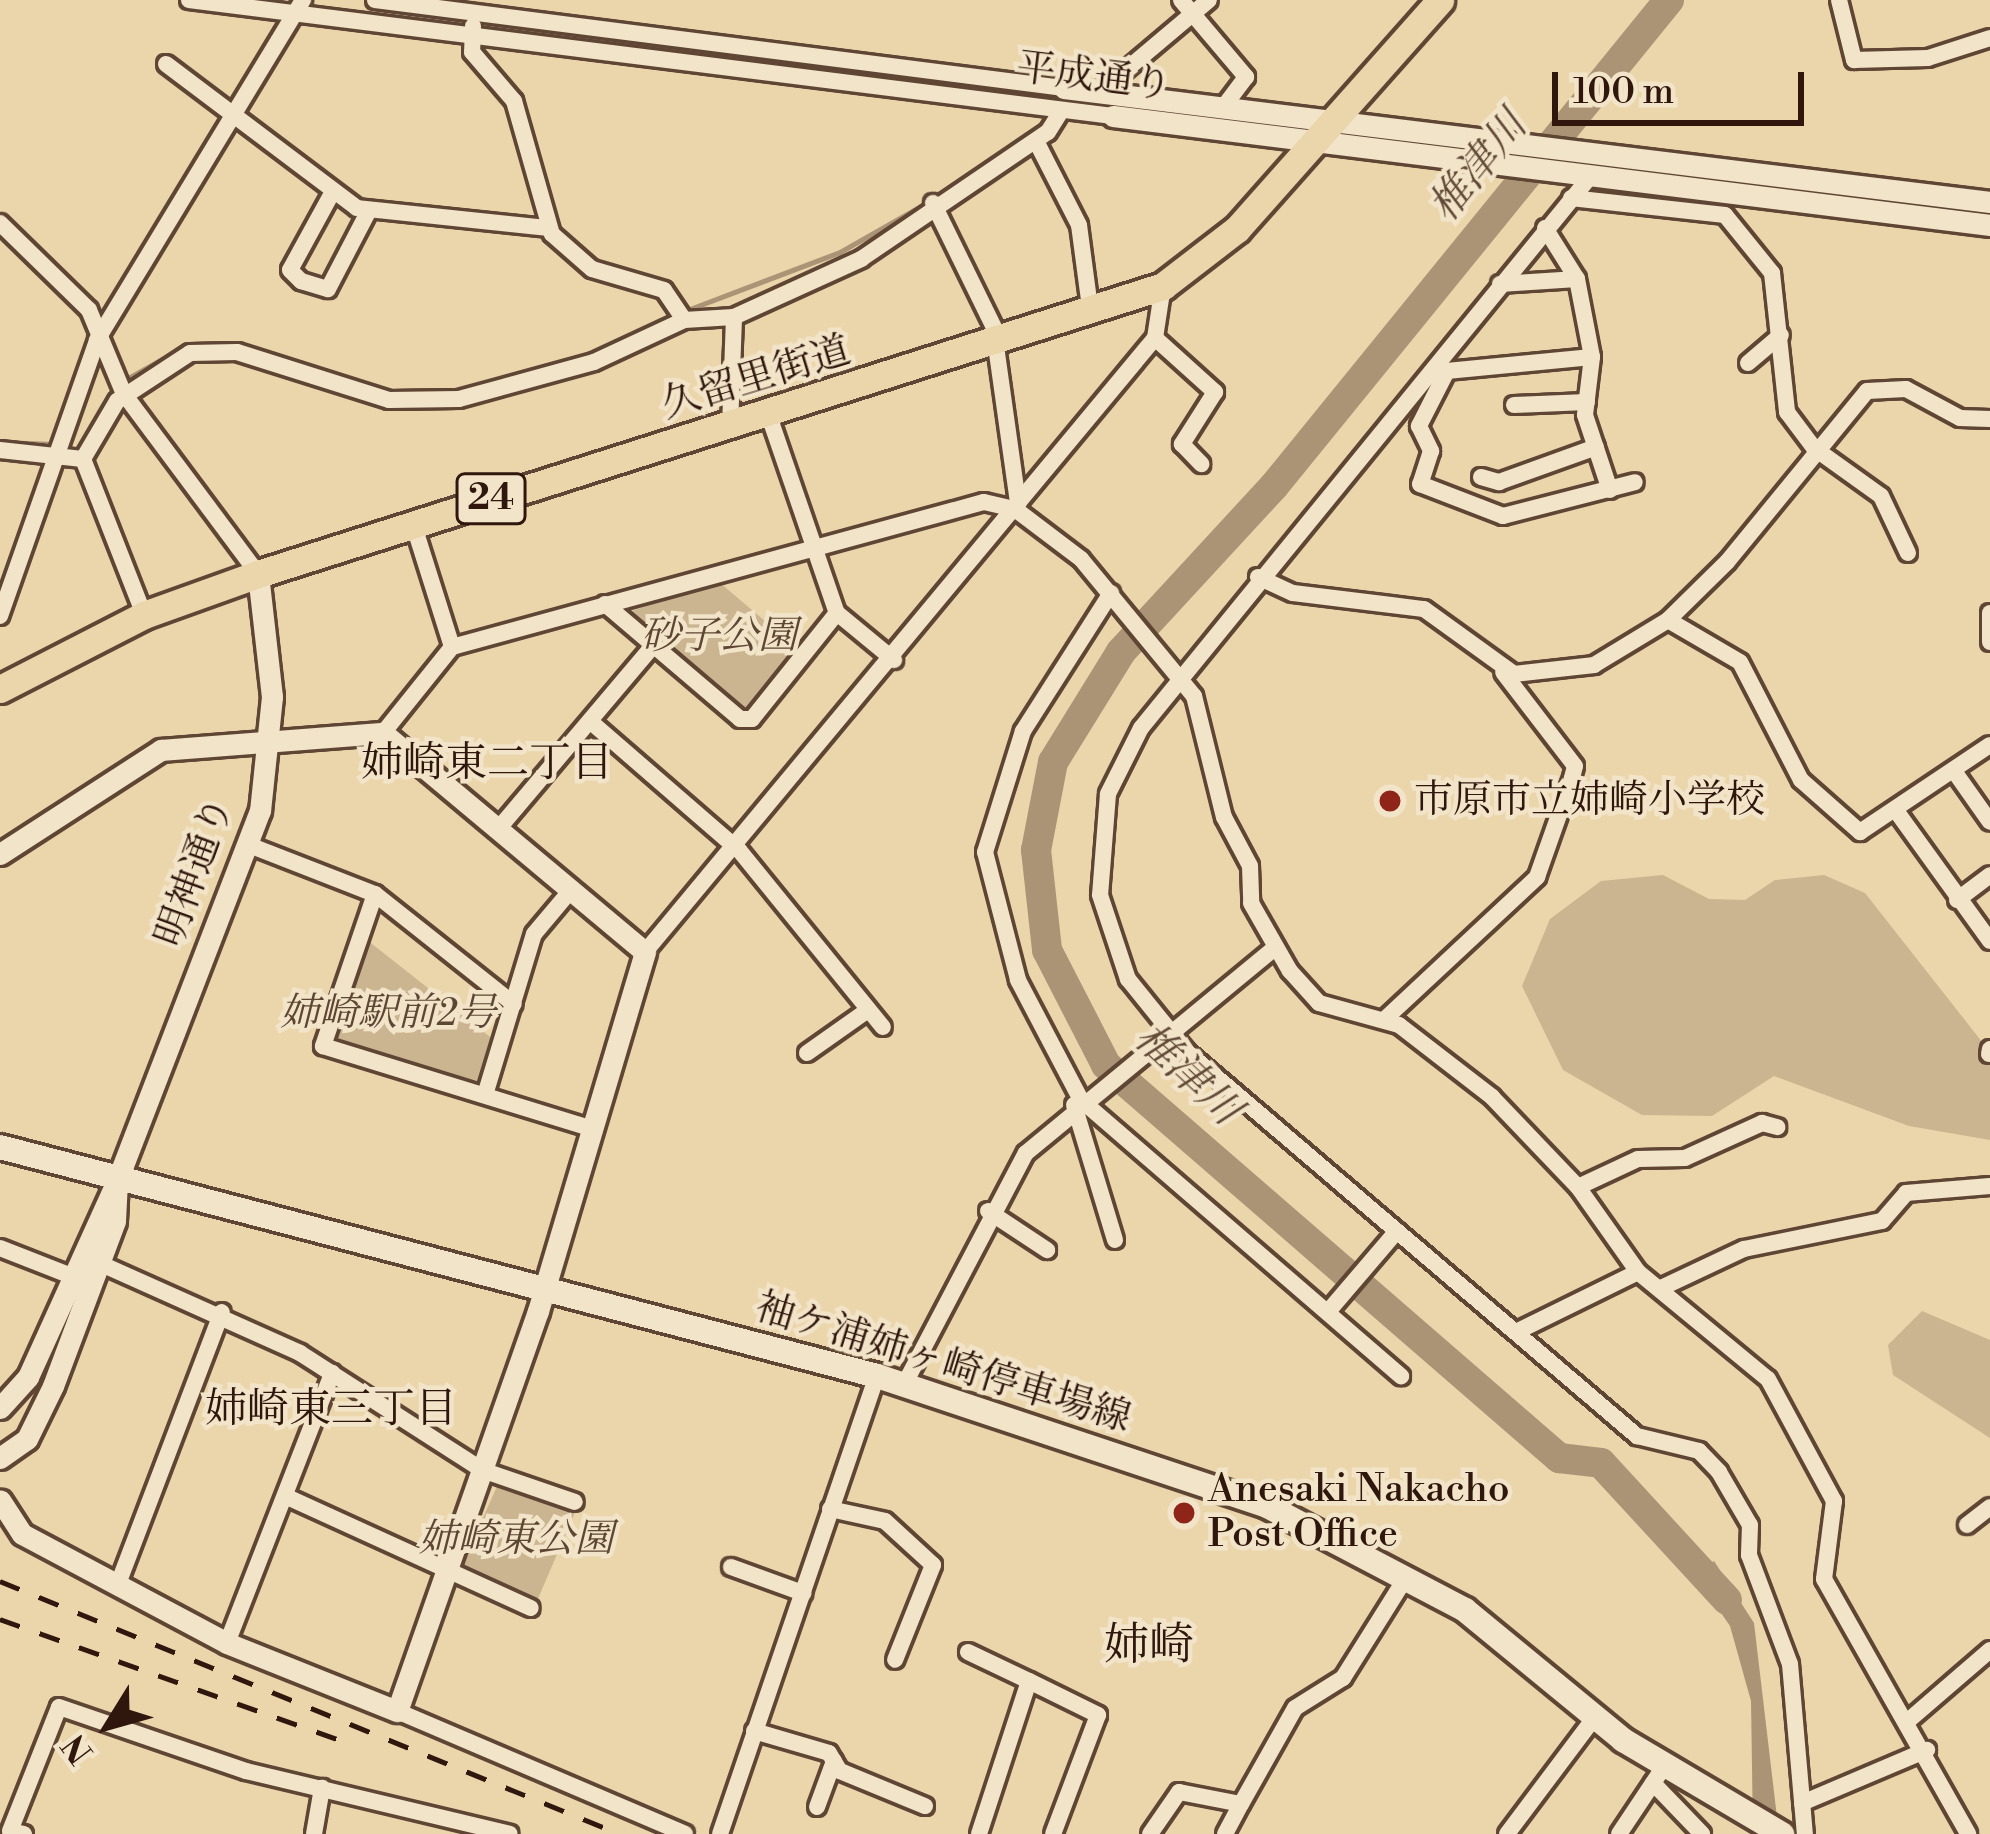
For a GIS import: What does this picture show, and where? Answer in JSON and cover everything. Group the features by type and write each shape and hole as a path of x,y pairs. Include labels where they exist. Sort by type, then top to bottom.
{"main road":[{"name":"久留里街道","path":"0,689 143,615 258,574 1091,316 1162,286 1237,230 1440,0"},
{"name":"袖ケ浦姉ヶ崎停車場線","path":"0,1147 877,1376 1233,1493 1406,1576 1523,1648 1658,1776 1696,1789 1783,1834"}],"street":[{"name":"平成通り","path":"189,0 1063,99 1101,92 1225,105 1990,202"},
{"path":"0,616 97,340 287,12 303,0"},
{"name":"平成通り","path":"375,0 1063,99 1113,116 1458,157 1580,184 1990,225"},
{"path":"1181,0 1246,76 1225,105"},
{"path":"1101,92 1209,0"},
{"path":"1839,0 1854,61 1928,58 1990,38"},
{"path":"474,11 472,52 514,101 548,228 592,269 664,290 684,320"},
{"path":"166,64 331,195 368,212 548,228"},
{"path":"83,459 124,394 210,349 389,400 459,399 594,362 684,320 734,317 861,259 934,203 1036,141 1063,99"},
{"path":"1036,141 1078,225 1091,316"},
{"path":"1805,1834 1790,1664 1738,1499 1699,1451 1637,1436 1168,1032 1116,956 1097,863 1121,760 1258,578 1580,184 1725,215 1769,264 1782,335 1778,390 1814,448 1882,496 1908,553"},
{"path":"331,195 290,270 301,281 328,289 368,212"},
{"path":"934,203 999,345 1023,491 1015,509"},
{"path":"0,223 63,279 124,394 258,574"},
{"path":"1545,228 1577,278 1592,357 1587,402 1610,490"},
{"path":"1500,284 1577,278"},
{"path":"397,1712 545,1288 645,952 739,850 1155,338 1162,286"},
{"path":"729,428 734,317"},
{"path":"1748,363 1782,335"},
{"path":"1155,338 1215,392 1182,444 1201,464"},
{"path":"1420,426 1455,366 1592,357"},
{"path":"1502,671 1594,665 1668,620 1774,513 1814,448 1867,391 1906,388 1989,422"},
{"path":"1514,405 1587,402"},
{"path":"1393,414 1420,426 1431,451 1423,491 1462,509 1503,517 1635,482"},
{"path":"769,416 808,548 837,614 894,660"},
{"path":"1481,477 1499,482 1596,447"},
{"path":"0,450 83,459"},
{"path":"83,459 143,615"},
{"path":"383,734 452,647 984,502 1015,509 1111,593 1181,677 1206,725 1214,788 1272,950 1319,1003 1387,1018 1492,1097 1578,1186 1638,1272 1748,1356 1808,1445 1839,1524 1824,1579 1928,1750 1968,1834"},
{"path":"413,523 452,647"},
{"name":"明神通り","path":"0,1408 28,1377 69,1275 116,1181 249,845 272,739 258,574"},
{"path":"1258,578 1293,593 1424,608 1502,671 1575,766 1537,877 1387,1018"},
{"path":"1111,593 1023,731 985,852 1018,980 1077,1103 1115,1240"},
{"path":"604,604 752,719 837,614"},
{"path":"1990,613 1990,642"},
{"path":"1668,620 1740,662 1809,790 1841,806 1860,832 1897,812 1990,745"},
{"path":"499,828 653,646"},
{"path":"591,722 739,850 883,1027"},
{"path":"0,854 160,750 383,734 645,952"},
{"path":"1954,771 1990,822"},
{"path":"1897,812 1990,941"},
{"path":"249,845 375,894 514,1004"},
{"path":"1957,900 1990,875"},
{"path":"485,1096 534,934 571,890"},
{"path":"375,894 322,1046 593,1129"},
{"path":"904,1385 988,1211 1077,1103 1272,950"},
{"path":"807,1053 868,1010"},
{"path":"1077,1103 1332,1307 1401,1376"},
{"path":"1578,1186 1638,1159 1685,1158 1762,1123 1777,1127"},
{"name":"明神通り","path":"0,1458 35,1426 100,1263 116,1181"},
{"path":"1661,1288 1744,1249 1882,1221 1906,1193 1990,1186"},
{"path":"988,1211 1047,1250"},
{"path":"1332,1307 1396,1231"},
{"path":"0,1248 69,1275"},
{"path":"100,1263 222,1312 332,1373 482,1470 575,1502"},
{"path":"1516,1332 1638,1272"},
{"path":"118,1584 222,1312"},
{"path":"227,1643 332,1373"},
{"path":"720,1834 877,1376"},
{"path":"285,1496 444,1576 531,1608"},
{"path":"0,1500 22,1534 227,1643 686,1834"},
{"path":"1966,1525 1990,1507"},
{"path":"830,1509 885,1521 933,1565 895,1660"},
{"path":"730,1568 802,1593"},
{"path":"1225,1834 1295,1708 1343,1678 1406,1576"},
{"path":"978,1651 1098,1715 1053,1834"},
{"path":"1909,1720 1990,1651"},
{"path":"979,1834 1029,1681"},
{"path":"24,1834 10,1831 59,1707 322,1788 510,1834"},
{"path":"1507,1834 1595,1717"},
{"path":"754,1731 834,1761 925,1806"},
{"path":"1802,1803 1928,1750"},
{"path":"817,1807 834,1761"},
{"path":"1619,1834 1658,1776 1702,1834"},
{"path":"314,1834 322,1788"},
{"path":"1150,1834 1179,1792 1241,1804"}],"green space":[{"name":"砂子公園","path":"719,582 798,649 749,710 626,613"},
{"path":"1663,875 1709,899 1745,900 1775,880 1824,875 1865,893 1990,1052 1990,1140 1909,1126 1774,1076 1712,1116 1642,1115 1563,1070 1522,986 1550,919 1601,881"},
{"name":"姉崎駅前2号","path":"367,940 494,1040 482,1082 335,1044"},
{"path":"1922,1311 1990,1340 1990,1438 1893,1375 1888,1345"},
{"name":"姉崎東公園","path":"498,1484 576,1510 537,1601 460,1570"}],"shaded area":[{"path":"1714,1561 1754,1623 1779,1834 1753,1834 1751,1701 1730,1626 1695,1575"}],"waterway":[{"name":"椎津川","path":"1669,0 1274,486 1121,652 1053,762 1036,850 1047,950 1106,1065 1559,1458 1601,1463 1727,1600"},
{"path":"682,312 840,252 944,193"},
{"path":"123,381 187,345 234,345"},
{"path":"88,435 114,388"},
{"path":"0,442 54,444"}],"railway":[{"path":"0,1581 620,1834"},
{"path":"0,1619 352,1744"}],"place":[{"name":"市原市立姉崎小学校","path":"1390,801"},
{"name":"Anesaki Nakacho Post Office","path":"1184,1513"}],"district":[{"name":"姉崎東二丁目","path":"487,764"},
{"name":"姉崎東三丁目","path":"331,1410"},
{"name":"姉崎","path":"1149,1646"}]}
